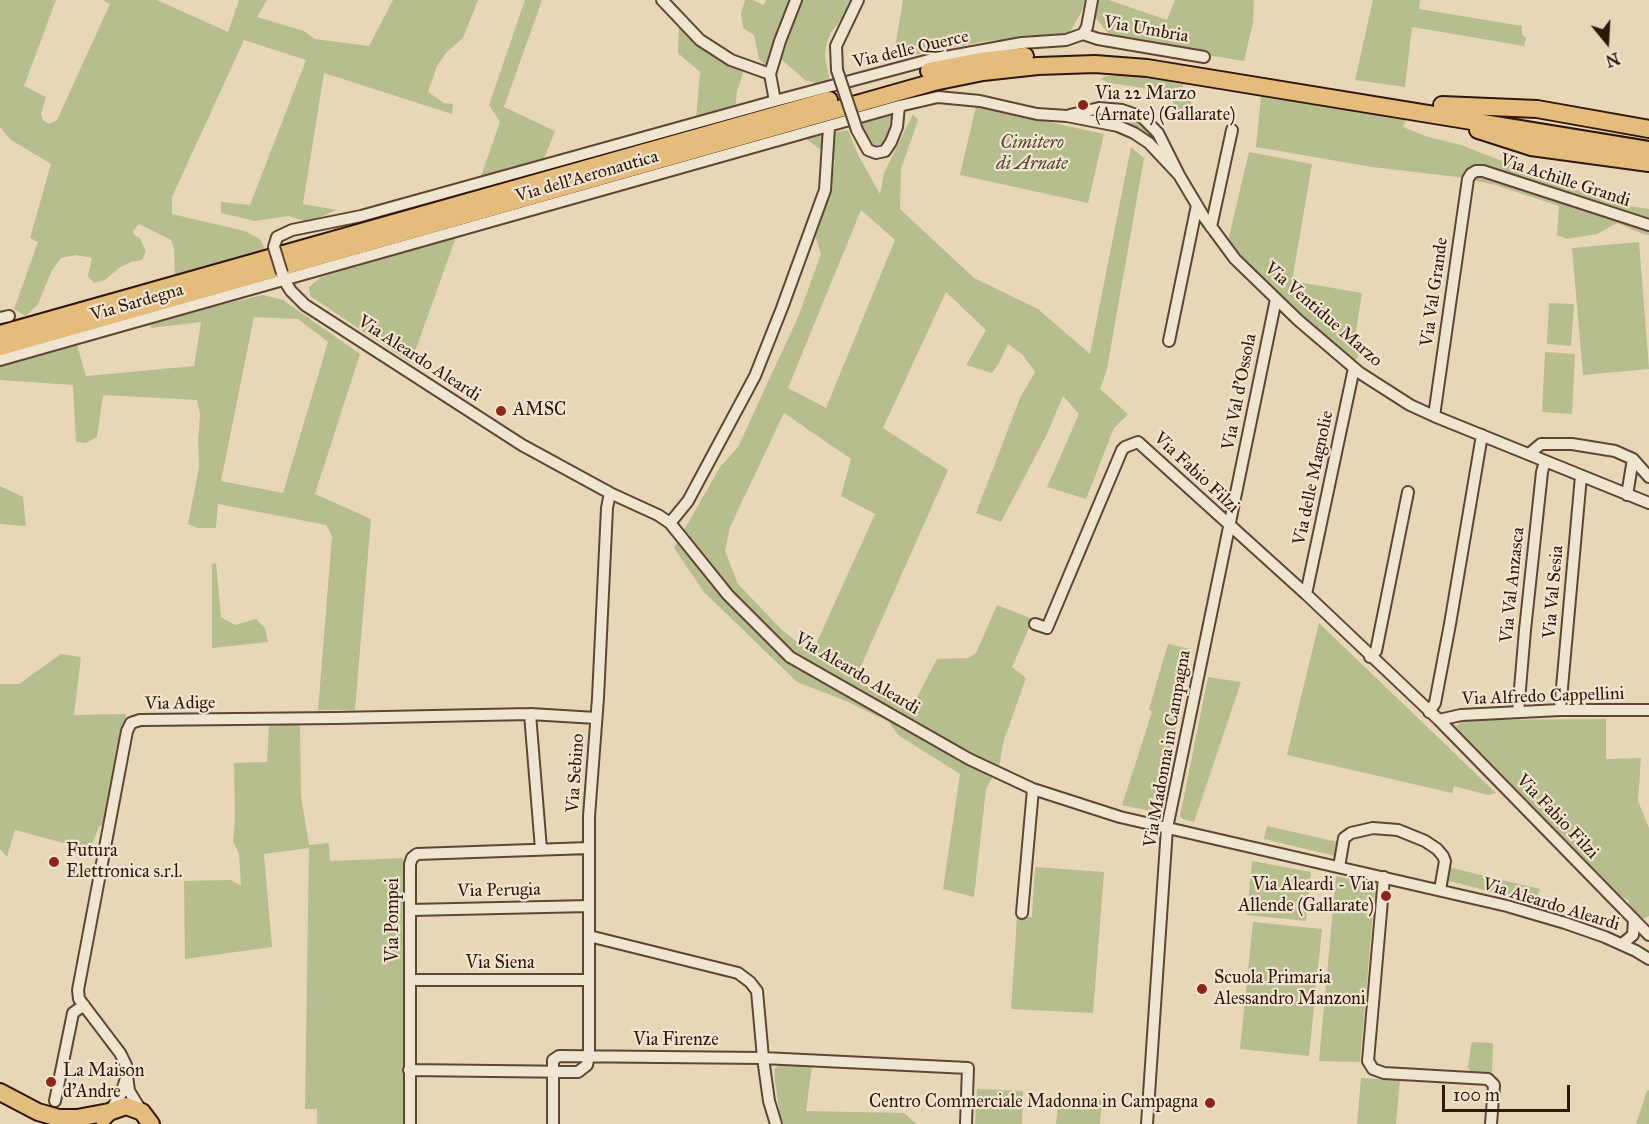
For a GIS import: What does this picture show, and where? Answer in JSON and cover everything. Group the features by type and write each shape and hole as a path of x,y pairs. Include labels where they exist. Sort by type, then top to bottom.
{"main road":[{"path":"0,334 919,74 980,61 1037,54 1095,53 1149,56 1649,150"},
{"path":"0,347 934,82 983,72 1038,66 1095,64 1147,68 1649,139"},
{"path":"1442,110 1537,110 1649,129"},
{"path":"1442,110 1499,138 1531,147 1649,163"},
{"path":"0,1092 56,1121"},
{"path":"0,1099 28,1115 56,1121 104,1118 126,1106 147,1118"}],"street":[{"path":"662,0 700,40 731,60 770,74"},
{"path":"775,101 770,74 796,0"},
{"path":"858,0 836,46 837,70 857,130 868,150 876,153 885,151 897,127 899,106"},
{"path":"1083,34 1088,27 1092,0"},
{"name":"Via Umbria","path":"1083,34 1098,39 1204,57"},
{"name":"Via delle Querce","path":"283,277 274,247 276,237 292,230 361,216 929,60 1022,43 1066,40 1083,34"},
{"name":"Via Ventidue Marzo","path":"899,106 938,97 980,101 1037,114 1067,116 1118,126 1149,143 1179,175"},
{"name":"Via dell'Aeronautica","path":"283,277 899,106"},
{"name":"Via Ventidue Marzo","path":"1067,116 1099,108 1122,110 1142,117 1158,133 1197,205 1235,258 1276,299 1354,368 1410,405 1434,416 1649,503"},
{"path":"670,524 688,501 755,376 825,190 829,127"},
{"path":"1211,227 1232,130"},
{"name":"Via Achille Grandi","path":"1471,174 1483,171 1649,225"},
{"name":"Via Val Grande","path":"1434,416 1466,189 1471,174"},
{"path":"1169,341 1197,205"},
{"name":"Via Sardegna","path":"0,360 283,277"},
{"name":"Via Aleardo Aleardi","path":"283,277 305,305 522,445 610,493 658,515 670,524 728,595 790,657 969,759 1034,789 1120,817 1440,890 1542,916 1626,946 1649,959"},
{"name":"Via Val d'Ossola","path":"1230,527 1276,299"},
{"name":"Via delle Magnolie","path":"1306,594 1354,368"},
{"path":"1429,712 1435,703 1482,435"},
{"name":"Via Fabio Filzi","path":"1035,624 1047,628 1125,447 1138,442 1306,594 1439,720 1649,936"},
{"path":"1529,454 1541,444 1572,444 1615,451 1633,459 1649,477"},
{"path":"1627,495 1633,459"},
{"name":"Via Val Anzasca","path":"1518,712 1527,608 1545,461"},
{"name":"Via Val Sesia","path":"1560,711 1581,476"},
{"path":"1370,657 1376,651 1408,492"},
{"name":"Via Sebino","path":"589,1056 589,848 607,508 610,493"},
{"name":"Via Madonna in Campagna","path":"1147,1124 1167,828 1230,527"},
{"name":"Via Alfredo Cappellini","path":"1439,720 1461,715 1518,712 1649,710"},
{"path":"530,714 541,849"},
{"name":"Via Adige","path":"147,1118 129,1090 126,1065 120,1053 78,995 127,731 131,723 140,720 530,714 596,718"},
{"path":"1022,913 1034,789"},
{"path":"1339,867 1344,838 1351,833 1373,828 1398,830 1425,841 1443,856 1445,861 1440,890"},
{"name":"Via Pompei","path":"410,1124 410,864 412,858 417,854 589,848"},
{"path":"1384,877 1368,1061 1372,1069 1384,1073 1488,1078 1494,1085 1491,1124"},
{"name":"Via Perugia","path":"411,910 589,906"},
{"path":"1626,946 1633,935 1634,920"},
{"path":"1633,935 1649,936"},
{"path":"589,936 738,973 750,981 757,991 769,1101 776,1124"},
{"path":"1626,946 1649,936"},
{"name":"Via Siena","path":"410,980 589,980"},
{"path":"55,1101 73,1013 84,1005"},
{"name":"Via Firenze","path":"552,1071 553,1060 559,1056 763,1058 953,1066 968,1068 966,1124"},
{"path":"409,1070 578,1072 587,1065 589,1056"},
{"path":"552,1071 553,1124"},
{"path":"104,1118 121,1094 127,1075"}],"green space":[{"path":"0,0 56,0 24,86 46,97 41,114 43,120 49,124 57,120 110,4 103,0 157,0 228,32 239,0 267,0 257,17 304,31 315,39 369,46 393,0 478,0 463,38 447,52 437,66 428,92 444,103 453,104 452,114 324,73 303,204 337,210 308,222 289,216 255,221 221,213 221,202 250,205 306,60 244,40 172,197 172,214 245,231 260,239 266,251 175,279 174,248 171,240 139,224 133,231 134,235 140,238 146,251 142,260 131,262 119,268 105,280 94,283 88,276 92,258 76,255 61,258 52,270 38,304 26,316 14,309 38,242 30,238 51,164 11,140 0,127"},
{"path":"525,0 542,0 504,107 555,131 542,164 493,178 481,176 500,122 489,105"},
{"path":"745,0 753,0 764,5 766,0 851,0 839,23 831,32 826,46 825,56 830,82 819,84 805,80 782,60 766,66 759,59 754,35 743,28 741,13"},
{"path":"903,0 1085,0 1082,11 1070,32 1056,36 986,41 893,59"},
{"path":"1098,0 1109,0 1167,20 1175,0 1254,0 1253,22 1244,61 1114,40 1094,16"},
{"path":"1373,0 1420,0 1419,9 1522,26 1522,35 1526,38 1524,46 1412,27 1405,87 1355,80"},
{"path":"679,26 716,55 744,71 737,91 735,109 696,119 700,72 678,53"},
{"path":"1106,76 1139,76 1183,84 1183,91 1191,99 1191,105 1185,114 1181,113 1172,101 1159,92 1109,83 1101,79"},
{"path":"1261,96 1406,120 1403,127 1428,137 1461,145 1610,203 1649,209 1649,235 1617,223 1597,234 1567,239 1557,235 1559,206 1496,185 1457,177 1372,167 1256,147"},
{"name":"Cimitero di Arnate","path":"976,106 1104,134 1088,203 960,175"},
{"path":"891,112 893,122 888,138 884,143 875,146 868,140 863,120"},
{"path":"1096,112 1121,115 1136,121 1146,127 1156,138 1152,139 1126,122 1096,116"},
{"path":"913,114 918,120 901,169 900,209 974,278 1038,309 1090,354 1131,147 1144,158 1107,369 1100,389 1128,414 1114,428 1086,499 1047,487 1079,414 1063,396 1047,434 1001,522 976,513 1020,398 1035,372 1023,355 1008,344 992,373 966,365 986,330 946,292 883,428 948,470 861,666 863,679 905,708 913,705 937,659 968,658 976,653 997,605 1033,619 1012,667 1026,678 1003,743 1000,763 986,789 974,897 943,889 960,774 898,735 889,722 846,701 797,682 704,592 674,548 720,467 738,447 798,317 821,254 815,236 829,196 835,161 805,138 848,130 857,153 880,194 884,173","holes":["861,210 895,240 826,408 788,388","784,413 851,459 841,496 875,514 812,653 783,631 738,584 725,551 730,527"]},
{"path":"1249,152 1312,164 1292,281 1362,293 1353,350 1360,351 1355,360 1287,304 1229,245 1231,243 1228,241"},
{"path":"456,237 411,363 310,296 309,287 321,277"},
{"path":"1639,242 1649,369 1583,375 1572,248"},
{"path":"263,295 283,300 360,354 315,494 371,519 355,710 318,710 332,536 326,525 218,504 216,528 198,528 188,524 199,467 200,414 197,400 103,395 97,437 86,443 76,442 73,385 0,380 0,360 75,338 86,376 194,366 201,322 151,328 150,321","holes":["254,317 298,319 328,342 283,493 221,481"]},
{"path":"1549,303 1574,304 1571,346 1547,344"},
{"path":"1545,352 1575,354 1572,414 1542,412"},
{"path":"0,486 23,497 26,526 0,524"},
{"path":"216,563 221,617 235,625 256,619 265,628 268,642 212,648 212,564"},
{"path":"1319,623 1496,793 1488,795 1454,786 1452,793 1287,755"},
{"path":"1168,644 1191,649 1159,813 1122,805 1152,712 1149,709"},
{"path":"61,654 81,657 74,715 126,714 104,825 99,826 90,850 15,830 7,857 0,849 0,684 19,684"},
{"path":"1208,677 1241,682 1194,822 1180,816"},
{"path":"1606,719 1606,759 1641,758 1638,801 1649,828 1649,916 1642,919 1632,913 1628,900 1620,896 1456,727 1462,720"},
{"path":"300,724 301,796 309,845 329,843 330,861 403,858 405,1124 317,1124 317,1109 305,1109 309,848 264,854 272,947 185,959 184,881 231,880 241,886 239,854 233,841 234,763 267,762 269,726"},
{"path":"1267,826 1338,842 1335,856 1264,839"},
{"path":"1252,861 1311,872 1306,921 1247,915"},
{"path":"1035,867 1104,872 1093,1013 1011,1009 1017,917 1032,917"},
{"path":"1448,867 1540,889 1535,903 1445,880"},
{"path":"1336,876 1366,883 1375,890 1360,1062 1319,1061"},
{"path":"1253,922 1322,929 1309,1056 1240,1049"},
{"path":"1473,1042 1493,1043 1492,1072 1489,1074 1471,1072 1468,1068"},
{"path":"782,1064 812,1066 806,1111 904,1113 916,1124 784,1124 780,1115 774,1074 775,1068"},
{"path":"1361,1078 1400,1080 1396,1124 1357,1124"},
{"path":"977,1089 1023,1091 1022,1124 975,1124"},
{"path":"1649,1090 1649,1124 1636,1124 1647,1091"},
{"path":"1059,1096 1102,1099 1100,1124 1056,1124"}],"place":[{"name":"Via 22 Marzo (Arnate) (Gallarate)","path":"1083,105"},
{"name":"AMSC","path":"501,411"},
{"name":"Futura Elettronica s.r.l.","path":"54,862"},
{"name":"Via Aleardi - Via Allende (Gallarate)","path":"1386,896"},
{"name":"Scuola Primaria Alessandro Manzoni","path":"1202,989"},
{"name":"La Maison d'Andre","path":"51,1082"},
{"name":"Centro Commerciale Madonna in Campagna","path":"1210,1103"}]}
